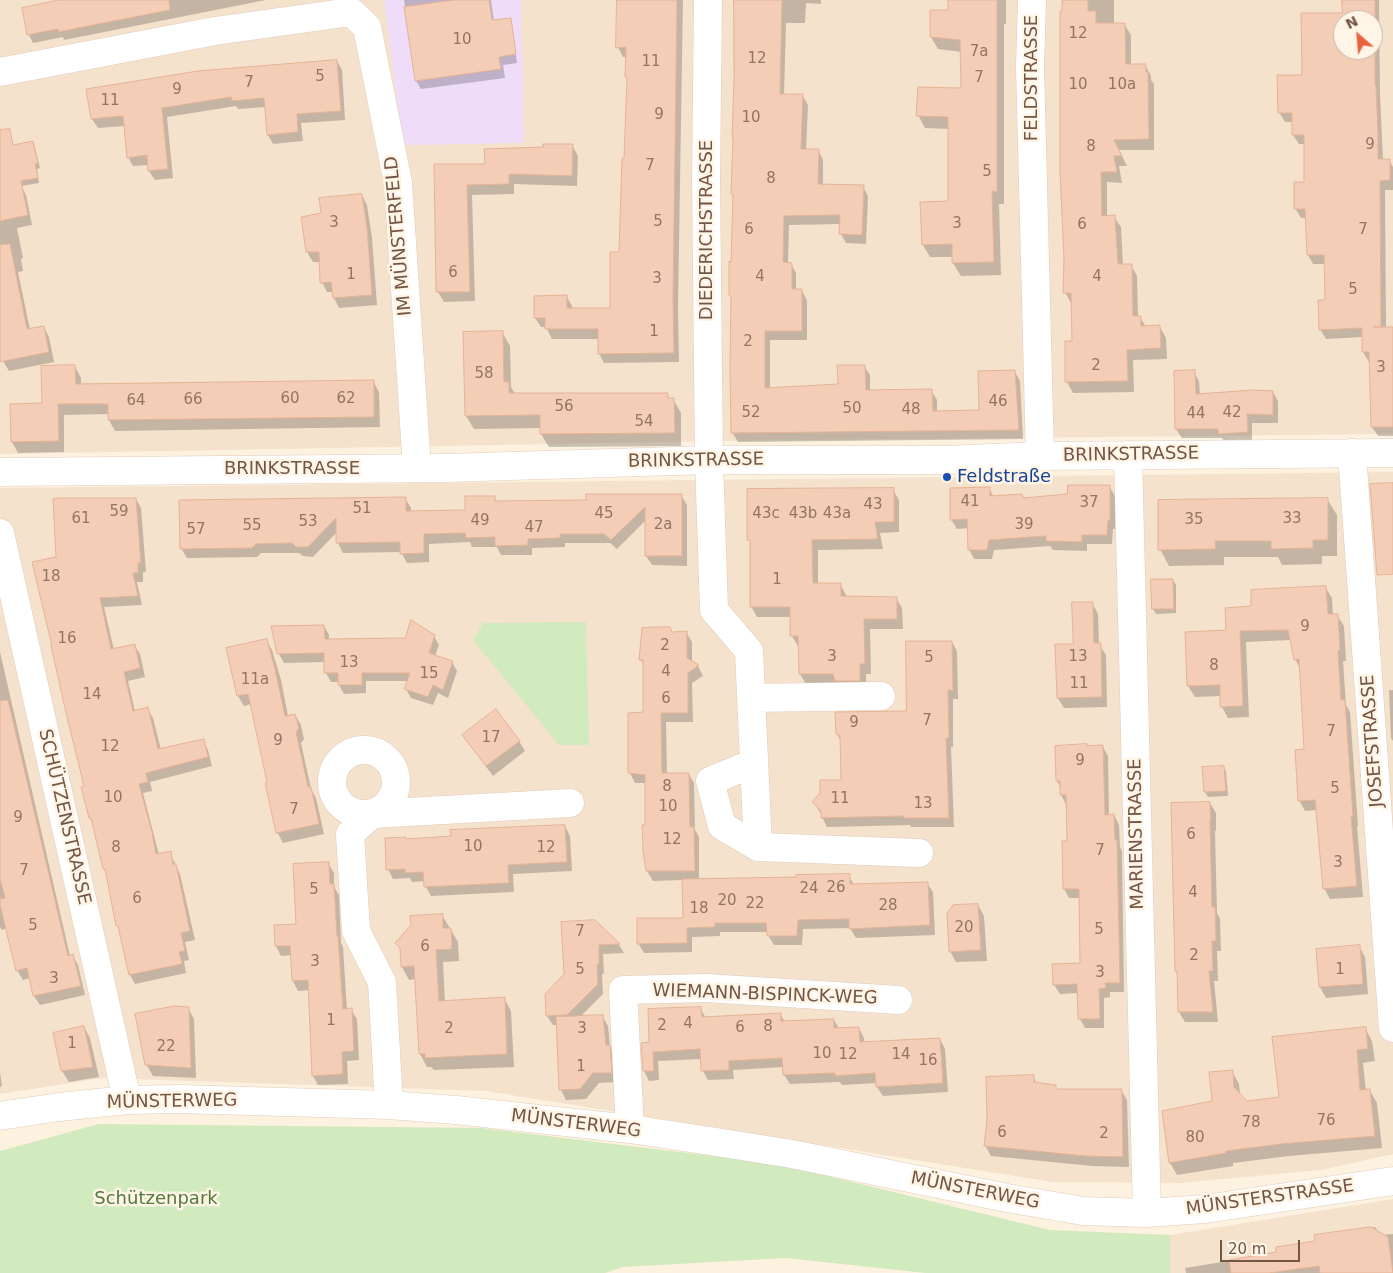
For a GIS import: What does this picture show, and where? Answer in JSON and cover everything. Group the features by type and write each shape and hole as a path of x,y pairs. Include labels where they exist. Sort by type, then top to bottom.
{"street":[{"name":"DIEDERICHSTRASSE","path":"708,0 706,189 709,460 714,610 749,651 758,847"},
{"name":"FELDSTRASSE","path":"1032,0 1030,67 1040,456"},
{"name":"IM MÜNSTERFELD","path":"0,72 360,6 368,28 398,183 418,468"},
{"name":"JOSEFSTRASSE","path":"1352,453 1393,1028"},
{"name":"BRINKSTRASSE","path":"0,472 418,468 709,460 946,460 1040,456 1393,453"},
{"name":"MARIENSTRASSE","path":"1128,455 1146,1213"},
{"name":"SCHÜTZENSTRASSE","path":"0,533 127,1100"},
{"path":"752,698 881,696"},
{"path":"754,763 710,781 722,826 758,847 919,853"},
{"path":"389,1105 382,982 356,931 350,834 372,814 570,803"},
{"name":"WIEMANN-BISPINCK-WEG","path":"630,1130 622,990 706,988 898,1000"},
{"name":"MÜNSTERWEG","path":"0,1116 59,1107 127,1100 179,1099 389,1105 456,1110 630,1130 792,1154 1007,1198 1082,1211 1146,1213"},
{"name":"MÜNSTERSTRASSE","path":"1146,1213 1205,1209 1393,1181"}],"shaded area":[{"path":"0,0 1393,0 1393,434 722,441 0,454"},
{"path":"521,0 524,143 403,145 384,1"},
{"path":"1393,472 1393,1154 1321,1170 1181,1183 1052,1182 486,1091 103,1078 0,1094 0,488"},
{"path":"1393,1199 1393,1273 1170,1273 1170,1235"}],"green space":[{"path":"586,622 589,745 559,745 473,640 483,623"},
{"name":"Schützenpark","path":"99,1124 481,1128 778,1164 1050,1230 1170,1235 1170,1273 926,1273 786,1258 623,1267 605,1273 0,1273 0,1151"}],"building":[{"path":"59,0 169,0 170,10 58,32 58,29 27,35 22,8"},
{"path":"454,0 489,0 492,20 511,18 516,54 499,57 501,69 415,81 404,7"},
{"path":"617,0 677,0 674,353 598,354 598,329 545,329 545,318 534,318 534,296 567,295 567,308 610,308 610,252 619,252 627,77 625,77 626,47 616,48"},
{"path":"734,0 782,0 780,94 803,94 801,149 819,149 818,184 864,185 862,235 839,234 840,215 784,216 783,262 792,263 792,289 802,289 802,331 765,331 765,388 838,384 837,365 865,365 866,390 932,389 933,411 979,410 978,371 1015,370 1019,430 731,433 731,296 729,296 729,261 731,262 733,194 731,194"},
{"path":"948,0 997,0 997,192 992,191 994,262 952,263 952,244 922,245 920,202 948,201 948,117 916,116 918,87 961,88 960,40 930,37 930,10 948,10"},
{"path":"1088,0 1088,11 1096,11 1096,23 1125,23 1126,64 1146,64 1146,72 1148,72 1149,139 1114,140 1122,156 1114,156 1117,172 1101,172 1102,216 1115,215 1118,264 1132,264 1133,316 1141,316 1141,326 1160,325 1161,348 1127,350 1128,381 1065,382 1065,341 1072,341 1071,293 1063,293 1064,259 1060,172 1060,11 1062,11 1062,1"},
{"path":"1342,0 1375,0 1375,10 1342,10"},
{"path":"1301,13 1333,13 1333,60 1375,60 1378,159 1390,159 1390,180 1380,181 1381,327 1393,327 1393,427 1371,427 1369,352 1362,352 1362,328 1319,330 1318,300 1325,300 1324,255 1307,255 1305,209 1294,209 1294,182 1304,182 1304,135 1292,135 1292,113 1278,113 1277,75 1302,75"},
{"path":"337,60 341,111 297,114 298,132 267,135 264,98 232,101 231,97 162,108 168,169 148,171 147,155 127,158 123,116 91,119 86,89 198,71"},
{"path":"10,129 13,145 33,141 38,163 35,164 38,178 21,181 28,215 0,221 0,130"},
{"path":"543,144 573,144 572,176 509,174 509,184 467,185 470,292 436,292 434,164 485,164 484,149 543,147"},
{"path":"362,194 367,227 372,295 333,298 331,282 320,283 319,252 306,252 301,217 321,213 319,198"},
{"path":"10,244 27,329 44,326 49,352 0,362 0,245"},
{"path":"503,331 504,382 509,382 509,393 668,393 668,398 674,398 675,433 540,434 540,415 465,416 463,332"},
{"path":"75,365 76,384 374,380 374,417 108,420 108,404 58,404 59,441 11,442 10,404 42,403 41,366"},
{"path":"1195,370 1196,394 1254,390 1273,391 1273,415 1247,414 1248,432 1218,434 1218,429 1175,429 1174,371"},
{"path":"1393,483 1393,574 1377,575 1370,484"},
{"path":"1068,485 1110,485 1110,520 1108,520 1107,535 1082,535 1082,542 1046,541 1046,536 989,540 987,550 968,550 967,519 950,520 950,488 990,487 990,496 1022,494 1024,498 1067,494"},
{"path":"894,488 894,522 875,522 878,539 812,540 813,583 841,583 841,596 897,597 897,619 864,619 865,664 860,664 860,681 835,681 833,674 799,674 798,636 790,636 790,607 750,607 750,540 747,540 747,489"},
{"path":"586,494 682,494 682,556 645,556 645,507 611,540 604,534 560,534 560,538 528,539 528,545 495,546 495,537 466,538 465,533 424,534 424,553 400,554 400,542 336,543 336,518 308,547 296,547 292,543 256,544 252,548 180,549 179,500 406,497 406,511 465,510 465,496 495,496 495,501 586,500"},
{"path":"136,498 141,563 138,563 138,573 133,573 138,596 100,598 111,649 135,644 140,668 124,672 133,711 148,707 158,749 204,739 208,757 146,773 148,782 139,784 156,854 171,851 173,864 176,864 190,931 181,933 185,951 179,952 182,964 129,975 118,926 116,926 105,869 103,869 91,818 89,818 81,787 84,786 32,562 56,557 53,499"},
{"path":"1328,498 1328,540 1313,540 1313,548 1271,549 1271,541 1215,541 1216,549 1158,550 1158,500"},
{"path":"1151,579 1173,579 1174,609 1152,609"},
{"path":"1326,586 1328,614 1338,614 1341,700 1345,700 1357,886 1323,889 1315,800 1298,801 1295,750 1304,749 1299,659 1294,660 1288,630 1240,631 1243,706 1220,707 1220,685 1187,686 1185,632 1226,630 1225,608 1251,606 1251,590"},
{"path":"1072,602 1093,602 1094,643 1101,643 1102,697 1057,698 1055,644 1073,644"},
{"path":"411,620 435,635 429,653 453,661 443,690 433,685 428,697 404,689 410,673 362,673 362,685 338,685 338,673 324,673 324,653 277,654 271,626 324,625 325,639 405,638"},
{"path":"670,627 672,632 687,631 687,658 699,665 688,673 688,713 661,713 662,773 689,773 690,827 694,827 695,871 646,871 642,825 645,825 645,775 628,773 628,713 643,712 643,660 639,660 642,628"},
{"path":"267,639 285,716 295,714 299,728 296,732 308,787 311,787 319,824 276,833 248,694 237,696 226,648"},
{"path":"906,641 952,641 953,690 948,690 949,738 946,738 949,818 904,818 904,816 821,818 821,811 812,802 820,793 820,780 841,780 840,736 836,734 835,712 906,711"},
{"path":"8,700 68,956 73,954 81,986 33,996 27,968 16,971 0,905 0,899 5,898 0,879 0,701"},
{"path":"496,709 520,741 486,766 462,735"},
{"path":"1087,744 1087,746 1103,745 1105,815 1114,814 1115,840 1117,840 1120,983 1105,983 1106,988 1099,989 1100,1019 1078,1019 1077,984 1053,985 1052,964 1080,963 1079,889 1063,889 1062,841 1067,841 1066,795 1060,795 1060,781 1056,781 1055,746"},
{"path":"1224,766 1226,791 1204,792 1202,767"},
{"path":"1210,802 1212,907 1215,907 1216,941 1212,941 1213,971 1209,971 1213,1012 1178,1012 1177,971 1175,971 1171,803"},
{"path":"565,825 567,862 508,865 509,883 424,887 423,872 405,873 405,869 386,870 385,838 406,837 406,839 451,836 450,830"},
{"path":"329,862 330,884 334,884 343,1009 352,1008 354,1051 342,1052 343,1074 312,1076 308,980 292,981 290,946 275,946 274,925 296,924 293,864"},
{"path":"850,874 850,884 928,882 930,925 849,929 849,919 798,920 797,936 767,936 766,923 715,923 715,927 687,928 687,943 637,944 637,918 683,918 682,879"},
{"path":"978,904 981,950 949,952 947,913 953,905"},
{"path":"443,914 443,928 451,928 452,949 436,950 439,1001 505,997 507,1054 425,1058 425,1054 419,1054 414,966 401,967 400,948 395,943 411,925 410,916"},
{"path":"595,920 620,944 599,945 598,984 567,1015 546,1016 545,994 564,974 561,922"},
{"path":"1360,945 1363,984 1319,987 1316,949"},
{"path":"174,1006 189,1007 191,1068 145,1065 135,1014"},
{"path":"701,1007 702,1017 781,1013 781,1021 834,1019 834,1028 859,1027 860,1042 940,1038 943,1083 876,1087 875,1073 835,1076 835,1073 783,1075 782,1058 729,1061 729,1070 701,1071 700,1049 653,1052 654,1071 643,1071 641,1043 649,1042 648,1009"},
{"path":"603,1015 606,1045 610,1045 612,1073 593,1073 580,1089 559,1090 556,1017"},
{"path":"84,1026 93,1067 61,1071 53,1033"},
{"path":"1366,1027 1368,1049 1357,1050 1360,1090 1370,1089 1375,1136 1226,1151 1226,1153 1169,1163 1162,1111 1212,1101 1209,1072 1233,1070 1234,1087 1247,1101 1279,1097 1272,1037"},
{"path":"1034,1075 1034,1082 1056,1085 1056,1089 1122,1089 1123,1157 1085,1156 984,1146 987,1120 986,1077"},
{"path":"1371,1227 1388,1237 1393,1273 1320,1273 1319,1266 1269,1273 1231,1273 1229,1260 1276,1252 1276,1247 1315,1241 1314,1235"}],"place":[{"name":"Feldstraße","path":"947,477"}]}
